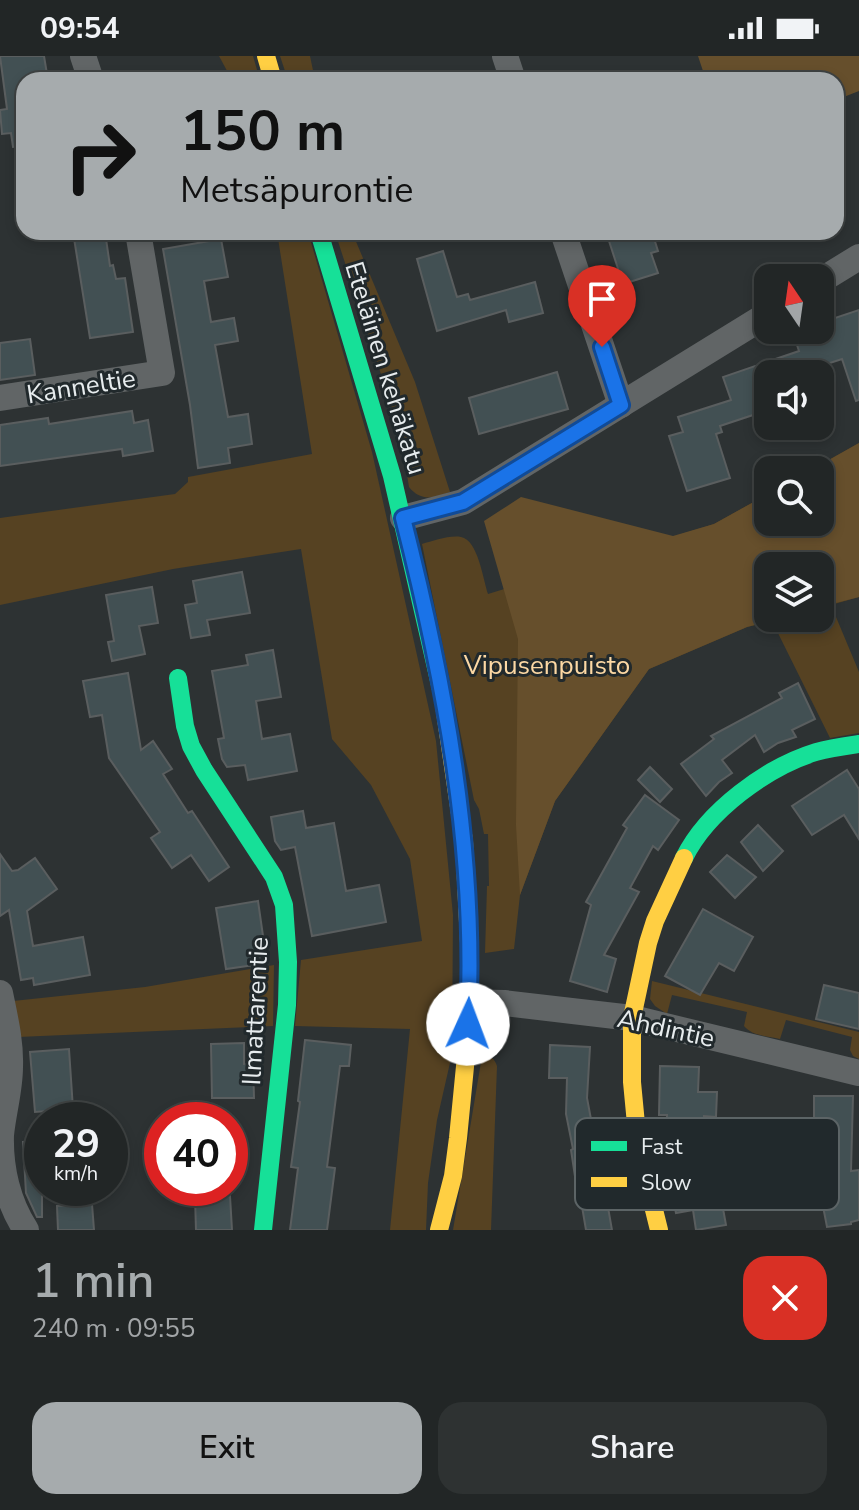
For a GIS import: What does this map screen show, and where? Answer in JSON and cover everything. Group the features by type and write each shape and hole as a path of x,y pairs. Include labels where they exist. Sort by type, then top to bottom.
{"street":[{"name":"Kanneltie","path":"0,398 162,373 139,240"},
{"name":"Eteläinen kehäkatu","path":"321,240 403,518 447,716 464,841 469,1002 458,1138 453,1176 439,1230"},
{"path":"566,240 621,405"},
{"path":"834,272 859,257"},
{"path":"403,518 463,502 754,323"},
{"name":"Ilmattarentie","path":"178,678 191,746 274,877 284,905 287,1005 263,1230"},
{"path":"635,1118 632,1018 655,921 693,840 731,799 786,763 818,751 859,744"},
{"path":"0,993 10,1046 10,1071 0,1139 2,1172 16,1215 26,1230"},
{"name":"Ahdintie","path":"469,1002 504,1003 632,1018 859,1073"},
{"path":"654,1210 659,1230"}],"green space":[{"path":"219,56 253,56 258,72 228,72"},
{"path":"280,56 310,56 313,72 285,72"},
{"path":"698,56 859,56 859,91 844,97 844,72 703,72"},
{"path":"278,240 310,240 372,452 436,741 453,915 452,1054 437,1120 428,1183 426,1230 390,1230 410,1029 295,1026 301,960 422,941 410,859 371,785 332,739 301,549 173,569 0,605 0,518 175,494 188,482 188,477 312,454"},
{"path":"338,240 355,240 415,382 450,492 428,497 418,495 409,487 400,433"},
{"name":"Vipusenpuisto","path":"859,443 859,597 834,604 834,552 754,552 754,625 649,669 555,801 520,895 514,949 485,953 488,834 484,834 474,800 422,544 451,537 467,540 476,552 488,594 714,524 754,502 754,536 834,536 834,457"},
{"name":"Vipusenpuisto","path":"859,443 859,597 834,603 834,552 754,552 754,625 649,669 555,801 520,895 516,825 518,639 484,521 521,497 673,536 714,524 754,502 754,536 834,536 834,457"},
{"name":"Vipusenpuisto","path":"834,612 859,672 859,733 830,738 777,632 834,632"},
{"path":"274,965 273,1026 18,1037 13,1001 145,987"},
{"path":"652,981 859,1032 859,1059 850,1050 852,1037 786,1020 780,1039 747,1029 744,1026 747,1012 672,995 667,1014 650,999"},
{"path":"482,1056 492,1058 497,1066 491,1230 453,1230"}],"building":[{"path":"0,56 44,56 47,72 16,72 16,147 13,147 11,133 2,134 0,110 7,109"},
{"path":"74,240 106,240 110,266 113,265 116,279 125,278 133,332 90,338"},
{"path":"221,240 228,277 204,281 211,322 234,318 238,341 215,345 228,417 248,414 252,444 228,448 230,463 198,468 163,249"},
{"path":"609,240 655,240 658,251 651,253 658,273 623,284"},
{"path":"443,251 457,297 468,294 470,300 535,282 543,313 509,322 506,310 437,331 417,259"},
{"path":"859,310 859,400 856,401 842,359 834,362 773,360 799,351 797,344 834,344 834,318"},
{"path":"30,339 35,375 0,380 0,343"},
{"path":"754,366 754,415 720,426 722,432 716,434 730,478 687,491 669,436 683,432 678,417 731,400 723,377"},
{"path":"557,372 568,409 479,434 469,398"},
{"path":"132,411 134,423 148,420 153,451 123,456 122,449 0,466 0,425 48,418 49,424"},
{"path":"242,572 250,613 207,620 210,635 191,638 185,605 197,603 193,581"},
{"path":"152,587 158,623 139,626 145,654 112,661 108,642 114,641 106,595"},
{"path":"273,650 281,697 256,701 262,739 290,734 297,771 248,780 245,765 227,767 222,759 218,739 224,738 212,671 248,665 246,655"},
{"path":"128,673 141,750 153,741 172,769 163,774 229,867 209,881 191,855 172,868 151,838 160,832 109,758 102,715 90,717 83,681"},
{"path":"798,683 815,719 792,730 796,737 764,752 755,735 722,760 732,773 706,796 681,764 714,739 711,736 782,698 779,693"},
{"path":"650,767 672,789 660,802 638,780"},
{"path":"847,770 859,789 859,839 844,815 812,835 792,806"},
{"path":"645,795 679,820 658,850 653,846 630,888 639,892 604,955 616,959 607,992 570,981 591,905 586,902 627,828 623,825"},
{"path":"303,811 306,828 334,823 346,891 379,885 386,922 312,936 295,847 281,850 275,841 271,817"},
{"path":"758,825 783,851 763,871 741,842"},
{"path":"0,854 12,871 35,858 57,889 27,911 33,946 83,937 90,975 34,985 33,978 21,980 9,910 0,916"},
{"path":"727,855 756,877 735,898 710,872"},
{"path":"258,901 263,936 256,937 261,964 226,969 216,908"},
{"path":"703,909 753,937 734,971 719,963 700,995 665,976"},
{"path":"824,985 859,993 859,1029 816,1019"},
{"path":"305,1040 351,1045 349,1066 340,1066 327,1167 335,1168 327,1230 290,1230 298,1168 291,1167"},
{"path":"244,1043 244,1064 253,1063 254,1098 212,1098 211,1044"},
{"path":"550,1045 590,1047 587,1098 591,1118 575,1118 575,1176 566,1114 567,1078 549,1078"},
{"path":"69,1049 73,1102 34,1102 30,1052"},
{"path":"660,1066 699,1067 698,1092 717,1092 716,1117 667,1118 667,1115 659,1115"},
{"path":"814,1096 853,1096 851,1171 859,1170 859,1220 851,1224 827,1227 824,1210 839,1210 839,1118 814,1118"},
{"path":"32,1206 42,1206 42,1217 37,1217"},
{"path":"57,1206 92,1206 94,1230 58,1230"},
{"path":"195,1206 231,1206 232,1230 196,1230"},
{"path":"583,1210 608,1210 612,1230 586,1230"},
{"path":"693,1210 723,1210 726,1225 696,1230"}],"traffic: fast":[{"path":"321,240 392,476 443,698"},
{"path":"178,678 191,746 274,877 284,905 287,1005 263,1230"},
{"path":"684,858 707,824 759,780 816,752 859,744"}],"traffic: slow":[{"path":"266,56 271,72"},
{"path":"439,1230 453,1176 458,1138 467,1046 470,963 464,841 443,698"},
{"path":"635,1118 632,1018 655,921 684,858"},
{"path":"654,1210 659,1230"}],"route":[{"path":"468,1024 470,963 464,841 447,716 403,518 463,502 621,405 602,347"}]}
